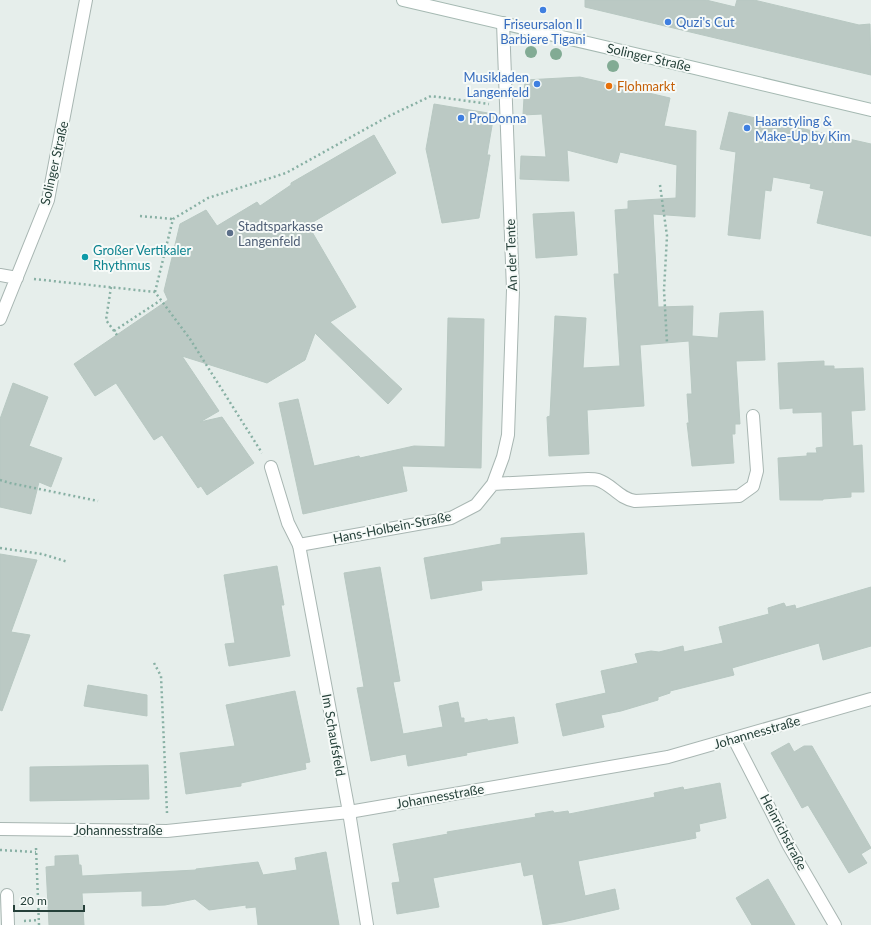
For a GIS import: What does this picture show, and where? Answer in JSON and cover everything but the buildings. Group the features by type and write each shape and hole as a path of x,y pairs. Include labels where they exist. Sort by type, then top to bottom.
{"street":[{"name":"Solinger Straße","path":"0,319 48,200 86,0"},
{"name":"Solinger Straße","path":"403,0 871,110"},
{"name":"An der Tente","path":"492,484 503,458 508,435 513,290 503,23"},
{"path":"0,275 17,278"},
{"path":"492,484 588,479 598,480 606,484 627,500 635,502 739,496 753,486 756,471 753,416"},
{"name":"Im Schaufsfeld","path":"271,467 288,523 299,545 349,812 367,925"},
{"name":"Hans-Holbein-Straße","path":"299,545 451,518 476,505 492,484"},
{"name":"Johannesstraße","path":"0,829 168,830 349,812 668,757 871,699"},
{"name":"Heinrichstraße","path":"734,739 789,846 835,925"},
{"path":"7,895 8,925"}],"path":[{"path":"140,216 173,219 208,198 286,173 389,116 432,96 506,107"},
{"path":"660,185 667,236 664,290 667,343"},
{"path":"155,292 173,219"},
{"path":"17,278 155,292 190,340 271,467"},
{"path":"111,287 106,320 116,335"},
{"path":"114,331 161,300"},
{"path":"0,480 98,502"},
{"path":"0,548 42,554 68,562"},
{"path":"154,664 161,676 168,830"},
{"path":"37,830 36,852 39,925"},
{"path":"0,850 36,852"}],"place":[{"name":"Friseursalon Il Barbiere Tigani","path":"543,10"},
{"name":"Quzi's Cut","path":"668,22"},
{"name":"Musikladen Langenfeld","path":"537,84"},
{"name":"Flohmarkt","path":"609,86"},
{"name":"ProDonna","path":"461,118"},
{"name":"Haarstyling & Make-Up by Kim","path":"747,128"},
{"name":"Stadtsparkasse Langenfeld","path":"230,233"},
{"name":"Großer Vertikaler Rhythmus","path":"85,257"}]}
